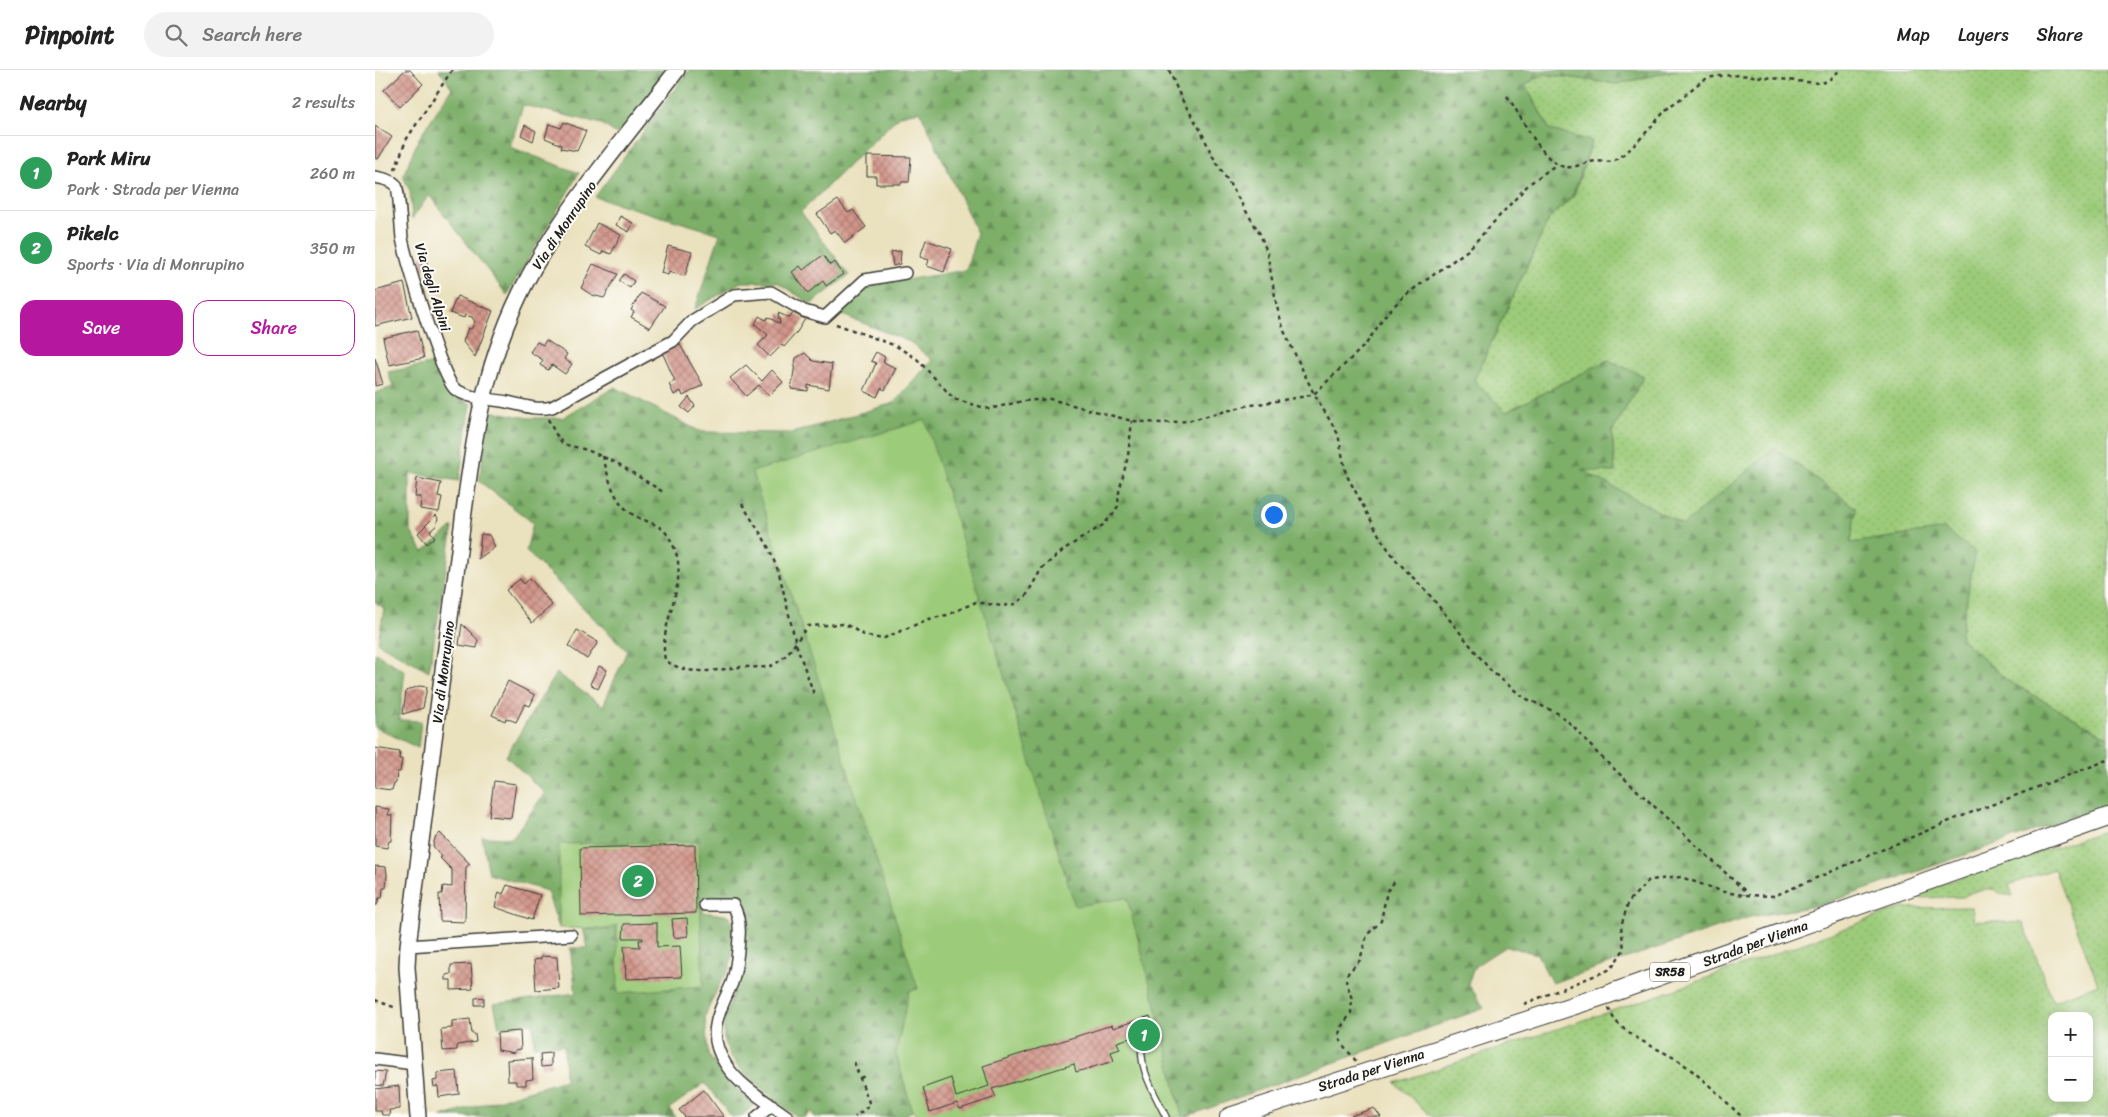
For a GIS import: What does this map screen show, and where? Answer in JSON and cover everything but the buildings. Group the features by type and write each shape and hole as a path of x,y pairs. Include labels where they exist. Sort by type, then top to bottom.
{"main road":[{"name":"Via di Monrupino","path":"418,1117 410,1010 408,946 468,477 482,398 505,328 520,293 549,241 677,70"},
{"name":"Strada per Vienna","path":"1229,1117 1606,995 2108,817"}],"street":[{"path":"375,177 390,181"},
{"name":"Via degli Alpini","path":"390,181 396,185 399,192 398,206 403,240 443,366 455,389 482,398"},
{"path":"482,398 544,409 552,407 665,345 684,331 692,321 734,295 771,292 804,312 825,317 865,280 905,273"},
{"path":"705,905 733,905 737,912 740,928 736,968 716,1017 715,1029 719,1053 727,1067 742,1083 787,1117"},
{"path":"408,946 571,935"},
{"path":"375,1059 414,1064"},
{"path":"757,1117 772,1105"}],"lane":[{"path":"1143,1038 1140,1050 1146,1073 1166,1117"}],"path":[{"path":"390,181 406,140 452,70"},
{"path":"1169,70 1181,98 1201,131 1212,155 1260,234 1267,252 1277,307 1285,331 1314,394 1338,434 1346,474 1381,539 1397,561 1427,592 1468,645 1491,671 1523,697 1559,714 1573,726 1597,753 1739,883 1744,890 1744,896"},
{"path":"1507,96 1536,140 1557,164 1567,168 1576,168 1593,161 1612,161 1622,156 1671,105 1679,101 1707,78 1740,72 1822,83 1829,80 1840,70"},
{"path":"825,317 836,325 897,346 917,359 954,398 989,409 1023,401 1050,399 1132,421 1162,423 1187,421 1246,406 1314,394 1366,344 1387,313 1404,296 1468,250 1529,184 1557,164"},
{"path":"544,409 555,433 563,444 603,456 663,492"},
{"path":"603,456 611,485 619,502 630,512 659,525 667,533 675,548 679,564 678,579 665,639 665,660 683,670 699,671 764,667 773,666 796,644 808,626 845,624 864,635 882,639 929,618 947,615 976,602 1002,606 1015,604 1025,596 1042,568 1066,548 1085,538 1103,525 1114,513 1118,506 1119,492 1128,456 1132,421"},
{"path":"743,504 767,544 779,573 796,644 815,697"},
{"path":"1521,1005 1611,969 1624,949 1621,926 1629,901 1649,880 1681,877 1724,892 1744,896 1774,896 1953,820 2108,760"},
{"path":"1365,1072 1343,1045 1339,1037 1341,1029 1351,1014 1352,1000 1346,981 1348,973 1360,960 1367,935 1381,921 1387,891 1396,880"},
{"path":"1606,995 1611,1012 1630,1034 1681,1063 1742,1117"},
{"path":"375,1000 394,1007 410,1010"},
{"path":"855,1062 870,1105 855,1117"},
{"path":"860,1078 867,1076"}],"green space":[{"path":"439,70 670,70 618,135 602,124 523,105 510,147 579,173 507,295 429,195 412,219 410,191 403,176 419,138 452,88"},
{"path":"689,70 1677,70 1617,84 1544,74 1525,85 1550,130 1592,141 1573,195 1549,219 1474,380 1506,412 1608,360 1644,376 1612,432 1615,472 1582,470 1683,525 1775,448 1856,508 1851,543 1944,529 1975,552 1960,638 2008,681 2108,737 2108,805 1821,905 1750,917 1552,983 1537,954 1506,946 1475,966 1468,983 1484,1008 1185,1117 1182,1117 1161,1025 918,990 896,1052 912,1111 903,1117 815,1117 811,1112 805,1117 797,1117 746,1076 731,1058 724,1042 724,1021 744,963 746,936 744,914 732,898 703,900 703,912 730,916 734,940 730,968 719,985 705,1016 708,1054 726,1081 755,1104 741,1117 732,1117 705,1083 670,1108 675,1117 441,1117 565,1080 564,1045 534,1046 533,1023 499,1027 494,1004 576,993 570,948 588,948 583,929 609,929 617,924 616,936 703,986 560,844 559,928 547,891 489,874 482,837 512,838 545,793 506,756 556,673 603,706 627,651 526,551 533,523 479,481 491,411 529,418 562,418 615,387 701,432 792,433 894,403 932,360 910,342 840,314 869,286 966,270 977,233 920,111 900,115 801,212 849,275 811,304 777,282 741,282 695,309 720,234 595,197"},
{"path":"1677,70 2108,70 2108,737 2008,681 1960,638 1974,552 1851,543 1775,448 1683,525 1580,469 1615,472 1612,432 1644,376 1608,360 1506,412 1474,380 1549,219 1574,195 1592,142 1550,130 1525,85 1544,74 1617,84"},
{"path":"435,363 450,394 471,404 459,481 410,473 410,530 423,552 453,527 429,671 378,643 384,608 375,602 375,393 393,387 388,372"},
{"path":"925,420 1075,906 1127,898 1161,1025 1182,1117 920,1117 912,1111 896,1053 909,991 918,989 752,472"},
{"path":"375,653 405,671 399,720 421,721 418,748 375,727"},
{"path":"2108,830 2108,1117 1432,1117 1395,1083 1671,991 1901,908 1972,907 1974,921 2023,923 2053,1001 2098,984 2054,869 2009,885 2013,896 2000,894 1995,889 1972,892 1963,897 1913,898 1913,893"},
{"path":"698,842 703,986 618,993 617,925 609,929 559,928 559,844"}],"place":[{"name":"Pikelc","path":"638,881"},
{"name":"Park Miru","path":"1144,1035"}]}
